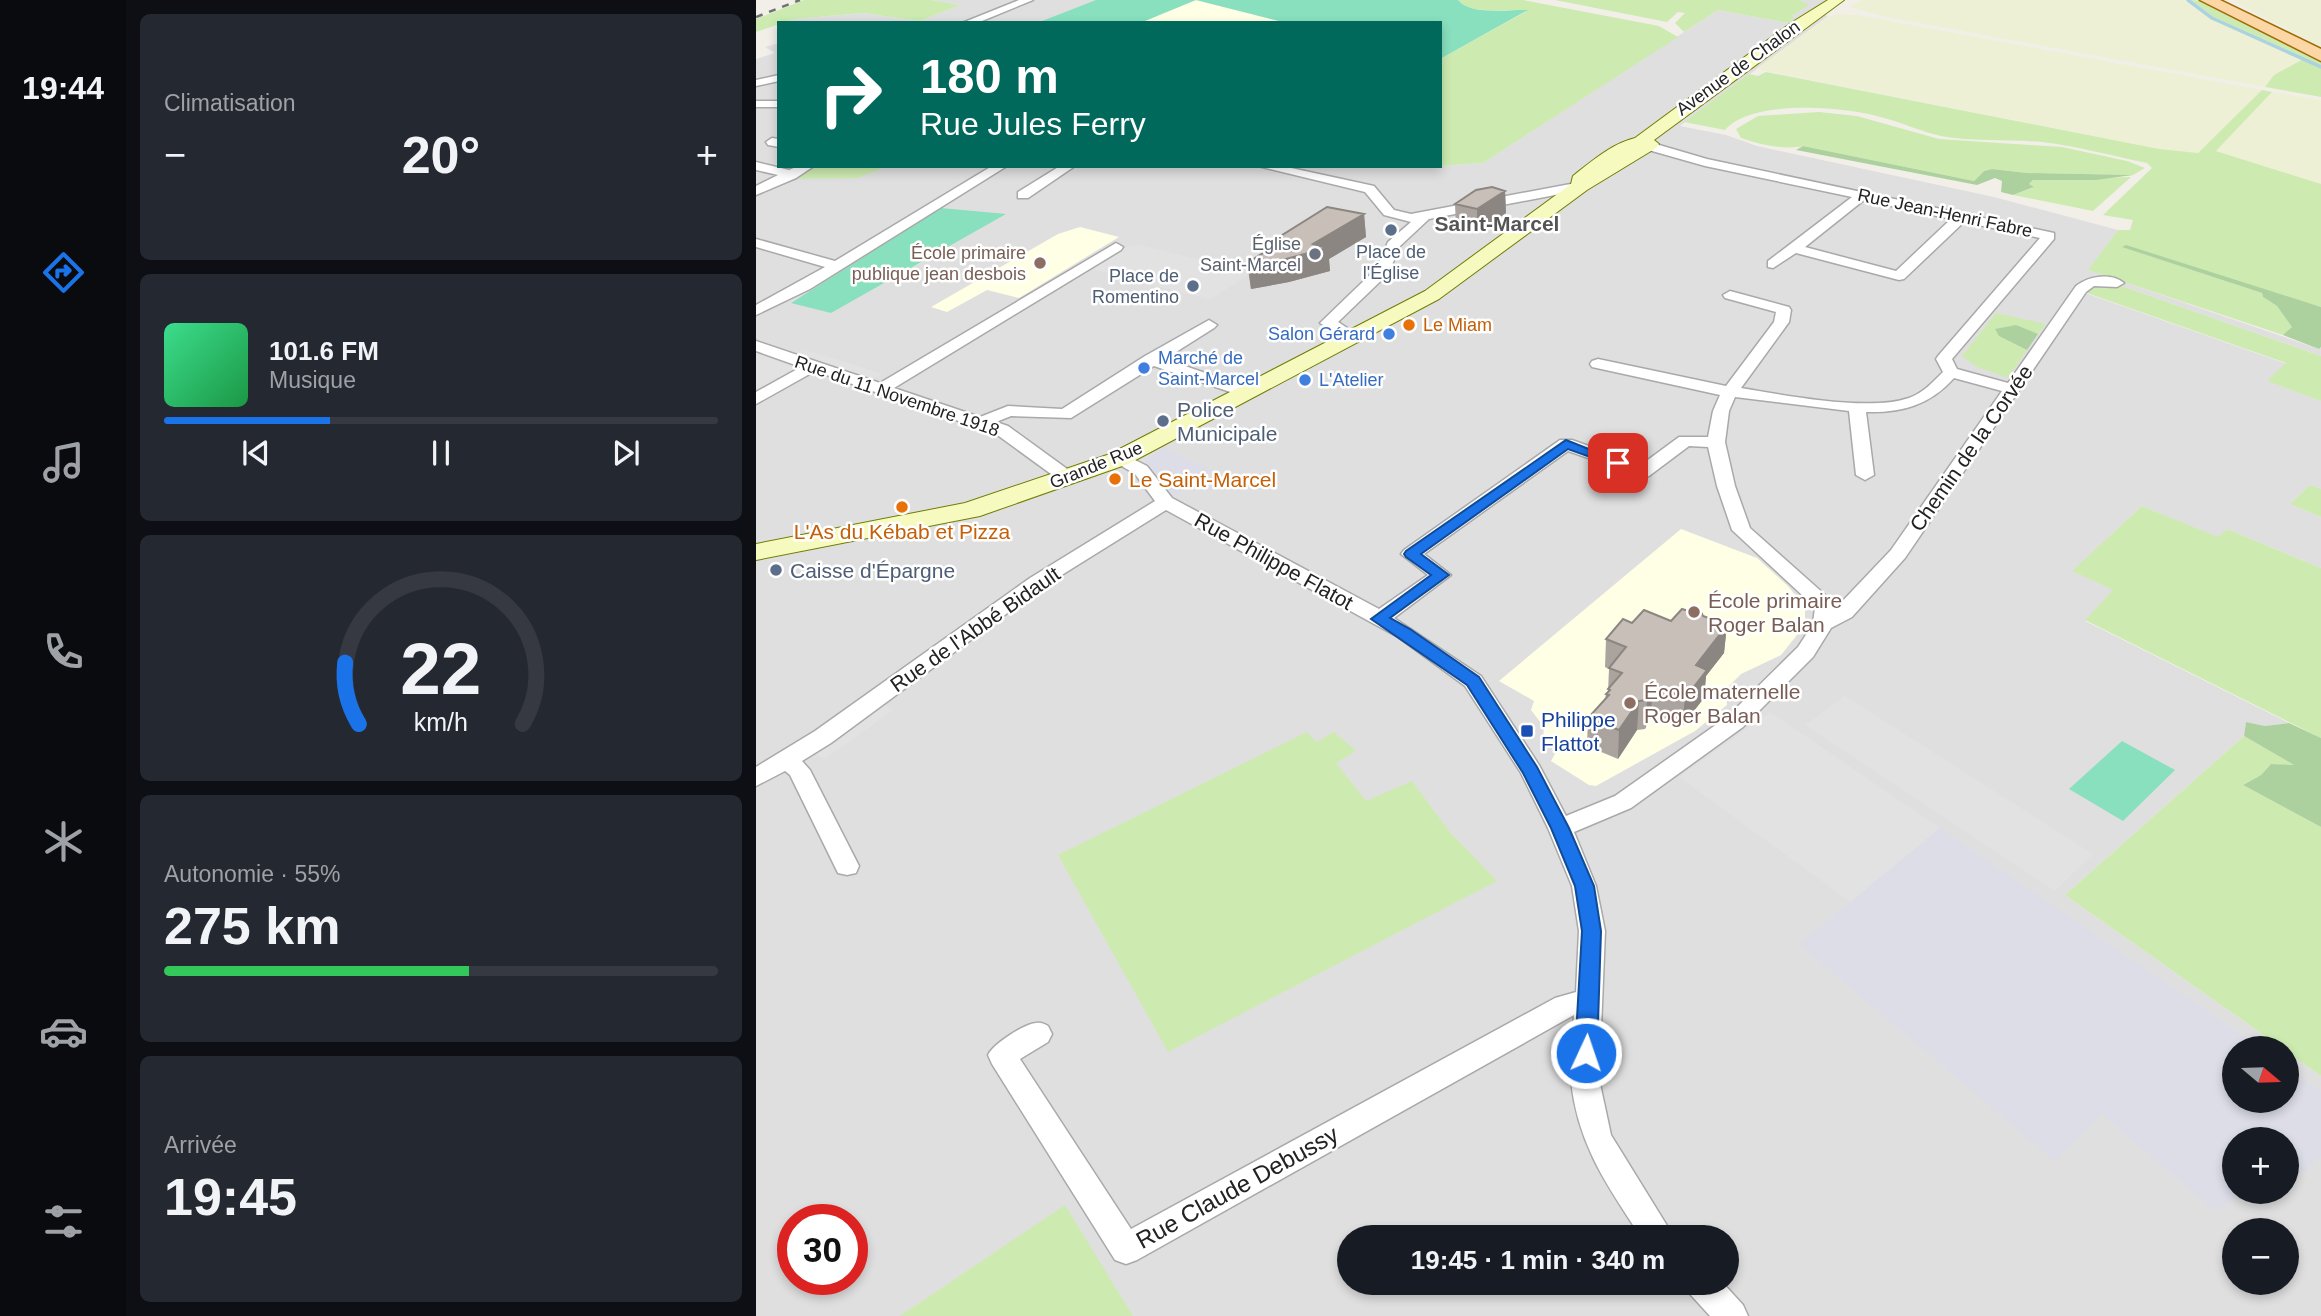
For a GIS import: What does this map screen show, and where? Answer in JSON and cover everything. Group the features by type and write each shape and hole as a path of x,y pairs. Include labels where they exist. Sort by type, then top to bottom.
{"main road":[{"name":"Avenue de Chalon","path":"1641,144 1776,40 1837,0"},
{"path":"2208,0 2321,56"},
{"name":"Grande Rue","path":"756,552 971,510 1119,459 1432,295 1581,186 1579,180 1641,144"}],"street":[{"path":"972,21 1028,0"},
{"path":"756,83 777,78"},
{"path":"756,104 777,104"},
{"name":"Rue Jean-Henri Fabre","path":"1641,144 1705,162 2049,236 1944,359 1951,372"},
{"path":"756,166 792,175"},
{"path":"756,191 804,168"},
{"path":"756,312 998,168"},
{"path":"1023,195 1066,168"},
{"path":"1275,168 1329,178 1369,190 1379,195 1388,214 1394,218 1581,186"},
{"path":"1773,264 1863,195"},
{"path":"1353,338 1328,324 1384,270 1393,245 1422,219 1422,215"},
{"path":"1794,248 1899,276 1962,216"},
{"path":"756,243 836,266"},
{"path":"881,389 1116,247"},
{"name":"Chemin de la Corvée","path":"1823,624 1845,612 1898,554 1975,438 2013,389 2081,289 2091,281 2118,283"},
{"path":"1560,828 1623,802 1735,722 1806,652 1823,624 1825,605 1741,530 1726,486 1717,442 1721,411 1728,393 1781,322 1784,310 1730,295"},
{"path":"981,423 1008,411 1065,414 1209,325"},
{"name":"Rue du 11 Novembre 1918","path":"756,346 1002,430 1068,478"},
{"path":"1152,359 1248,393"},
{"path":"1598,365 1662,381 1728,393 1857,407 1908,403 1931,393 1951,372 2013,389"},
{"path":"756,399 813,366"},
{"path":"1857,407 1865,475"},
{"path":"1379,619 1441,575 1411,554 1566,444 1643,472 1685,441 1717,442"},
{"path":"1119,459 1140,470 1166,502"},
{"name":"Rue Philippe Flatot","path":"1166,502 1405,632 1473,681 1531,771 1560,828 1584,886 1592,931 1585,1079 1597,1139 1651,1225"},
{"name":"Rue de l'Abbé Bidault","path":"756,778 851,718 1037,582 1166,502"},
{"path":"785,760 799,770 847,866"},
{"name":"Rue Claude Debussy","path":"1038,1034 1002,1055 1126,1249 1565,1006 1589,1001"},
{"path":"1712,1295 1732,1316"}],"shaded area":[{"path":"931,0 1194,0 1279,21 920,21 959,5"},
{"path":"1195,0 1279,21 1145,21"},
{"path":"1800,0 1826,0 1822,3 1827,17 1680,126 1726,135 1757,146 1994,197 2118,230 2089,270 2319,349 2321,347 2321,356 2119,285 2085,293 2287,364 2268,381 2321,401 2321,489 2310,485 2290,504 2321,517 2321,568 2227,529 2218,538 2142,506 2073,571 2114,590 2085,621 2289,723 2265,726 2246,722 2244,736 2065,895 2265,1036 2222,1036 2222,1113 2300,1113 2300,1061 2321,1076 2321,1316 756,1316 756,59 775,53 765,47 777,44 777,168 1442,168 1442,166 1483,163 1718,10 1788,23 1791,17 1808,5"},
{"path":"1862,0 2184,0 2214,20 2300,60 2274,75 2265,87 1886,17 1849,7"},
{"path":"2234,0 2321,0 2321,47 2244,7"},
{"path":"863,13 920,21 788,21 794,19"},
{"path":"1838,14 1858,15 2262,90 2198,153 2159,149 1756,69 1827,17"},
{"path":"2272,92 2321,100 2321,184 2216,151"},
{"name":"École primaire publique jean desbois","path":"1080,227 1119,237 1019,298 987,290 947,312 931,307 1058,234"},
{"name":"Place de Romentino","path":"1139,245 1252,272 1210,300 1087,268 1129,246"},
{"path":"803,349 883,374 872,380 792,355"},
{"path":"756,353 800,369 756,393"},
{"path":"1164,448 1213,471 1171,498 1144,460"},
{"path":"1681,529 1757,558 1788,586 1805,607 1805,625 1781,655 1741,674 1726,689 1727,705 1695,731 1596,786 1589,785 1551,761 1556,752 1543,739 1544,727 1531,710 1534,701 1499,681"},
{"path":"1845,696 2093,854 2055,891 1805,725"},
{"path":"880,703 893,710 825,759 812,752"},
{"path":"1770,712 1940,828 1852,903 1679,777"},
{"path":"1940,828 2243,1036 2222,1036 2222,1113 2300,1113 2300,1077 2321,1092 2321,1157 2306,1171 2299,1172 2299,1127 2222,1127 2222,1204 2225,1204 2214,1210 2102,1114 2054,1161 1799,944"}],"green space":[{"path":"804,0 931,0 960,5 920,21 863,13 777,21 777,25 756,32 756,19"},
{"path":"1096,0 1196,0 1145,21 1042,21"},
{"path":"1196,0 1458,0 1464,5 1481,10 1528,10 1442,58 1442,21 1279,21"},
{"path":"1458,0 1523,0 1659,26 1678,37 1483,163 1442,166 1442,58 1527,11 1480,10"},
{"path":"1555,0 1800,0 1809,5 1792,16 1794,18 1788,23 1718,10 1684,32 1675,23 1685,13 1678,12 1667,22"},
{"path":"2191,0 2204,1 2321,60 2321,97 2265,87 2274,75 2305,58 2214,17"},
{"path":"1766,72 2159,149 2198,153 2262,90 2272,92 2216,151 2321,184 2321,307 2123,247 2262,293 2263,297 2277,306 2293,327 2283,335 2088,270 2118,230 2130,230 2133,220 2103,215 2152,168 2147,163 2042,142 1941,136 1868,114 1825,109 1778,109 1756,113 1738,120 1725,130 1684,122 1749,74 1758,76"},
{"path":"1819,112 1857,116 1939,139 2062,147 2127,161 2145,168 2133,175 2027,173 1992,169 1984,171 1974,181 1803,146 1765,145 1741,138 1736,129 1758,116"},
{"path":"1803,146 1974,181 1984,171 1992,169 2027,173 2133,175 2096,180 2033,180 2029,184 2034,187 2013,195 2001,192 2002,181 1995,178 1977,185 1796,150"},
{"path":"812,168 883,168 858,178 791,179"},
{"path":"2131,177 2093,211 2013,195 2033,188 2029,184 2033,180"},
{"path":"941,208 1006,214 831,313 791,303"},
{"path":"2126,245 2321,307 2321,347 2319,349 2283,335 2292,327 2277,306 2263,297 2262,293 2122,247"},
{"path":"2094,284 2119,285 2321,356 2321,401 2267,381 2286,363 2084,292"},
{"path":"1996,313 2046,324 2038,334 2021,329 1999,336 2027,350 2008,378 1977,367 1962,356"},
{"path":"2016,325 2038,334 2027,350 1999,336 1995,329"},
{"path":"2310,485 2321,489 2321,517 2290,504"},
{"path":"2142,506 2218,537 2227,529 2321,568 2321,738 2085,620 2113,590 2072,571"},
{"path":"2246,722 2265,726 2289,723 2321,738 2321,827 2243,785 2261,775 2271,764 2294,765 2244,736"},
{"path":"1307,732 1316,742 1334,732 1356,751 1336,763 1366,801 1412,781 1449,831 1497,881 1168,1052 1058,855"},
{"path":"2244,736 2296,766 2271,764 2261,775 2243,785 2321,827 2321,1076 2300,1061 2300,1036 2265,1036 2065,895"},
{"path":"2122,741 2175,770 2123,821 2069,789"},
{"path":"1065,1205 1133,1316 900,1316"}],"building":[{"path":"1492,187 1505,191 1477,209 1455,204 1476,190"},
{"path":"1327,207 1364,214 1313,244 1327,248 1286,259 1248,265 1247,263 1271,248 1263,247"},
{"path":"1682,609 1692,612 1700,610 1703,616 1727,625 1696,665 1707,670 1685,698 1653,685 1647,700 1639,701 1619,730 1588,718 1609,695 1606,694 1610,690 1608,689 1622,673 1609,668 1626,647 1606,639 1623,619 1632,623 1644,610 1671,621"}],"waterway":[{"path":"2188,0 2212,18 2321,67"}],"railway":[{"path":"756,17 800,0"}],"place":[{"name":"Place de l'Église","path":"1391,230"},
{"name":"Église Saint-Marcel","path":"1315,254"},
{"name":"École primaire publique jean desbois","path":"1040,263"},
{"name":"Place de Romentino","path":"1193,286"},
{"name":"Le Miam","path":"1409,325"},
{"name":"Salon Gérard","path":"1389,334"},
{"name":"Marché de Saint-Marcel","path":"1144,368"},
{"name":"L'Atelier","path":"1305,380"},
{"name":"Police Municipale","path":"1163,421"},
{"name":"Le Saint-Marcel","path":"1115,479"},
{"name":"L'As du Kébab et Pizza","path":"902,507"},
{"name":"Caisse d'Épargne","path":"776,570"},
{"name":"École primaire Roger Balan","path":"1694,612"},
{"name":"École maternelle Roger Balan","path":"1630,703"},
{"name":"Philippe Flattot","path":"1527,731"}],"district":[{"name":"Saint-Marcel","path":"1497,223"}],"route":[{"path":"1586,1053 1592,931 1584,886 1560,828 1531,771 1473,681 1405,632 1379,619 1441,575 1411,554 1566,444 1618,463"}]}
